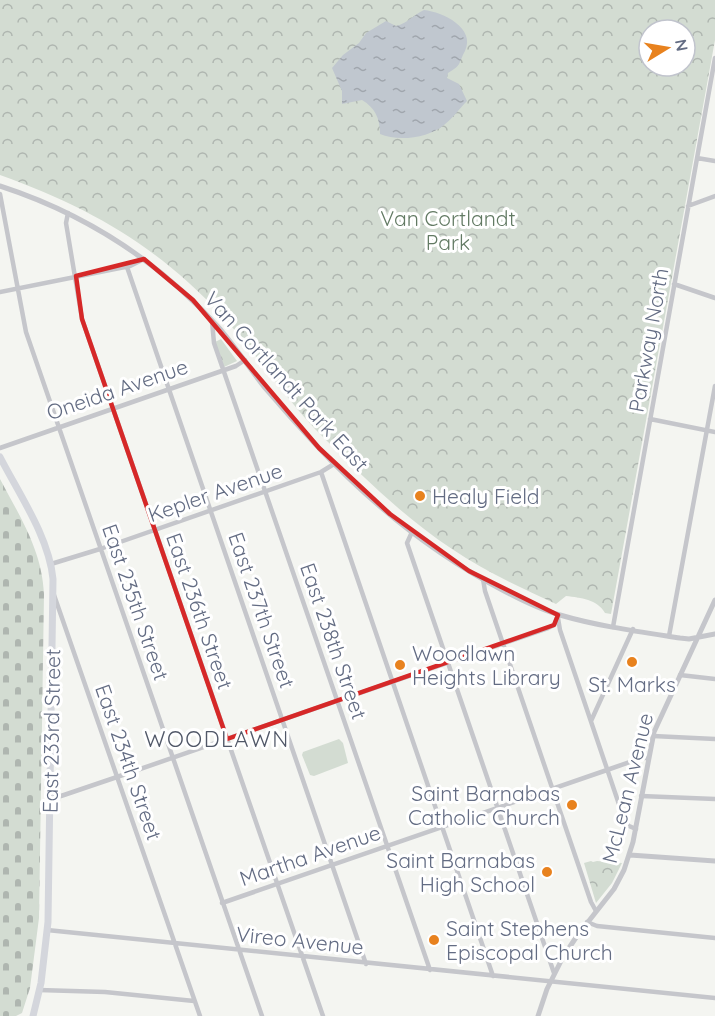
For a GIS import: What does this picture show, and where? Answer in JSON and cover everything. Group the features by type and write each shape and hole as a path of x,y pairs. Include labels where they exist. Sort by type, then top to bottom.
{"main road":[{"name":"East 233rd Street","path":"0,457 44,541 51,564 53,592 47,930 33,1016"}],"street":[{"name":"Parkway North","path":"613,627 715,58"},
{"path":"707,103 715,104"},
{"path":"697,158 715,161"},
{"name":"Van Cortlandt Park East","path":"0,186 68,213 112,238 144,259 184,292 212,321 267,390 334,464 365,493 436,550 522,600 558,615 613,627 689,639 715,634"},
{"name":"East 235th Street","path":"0,194 24,327 262,1016"},
{"path":"688,206 715,196"},
{"name":"East 236th Street","path":"68,213 66,223 82,319 323,1016"},
{"path":"0,231 7,230"},
{"path":"0,292 127,267 144,259"},
{"name":"East 237th Street","path":"127,267 366,964"},
{"path":"675,284 715,297"},
{"name":"East 238th Street","path":"212,321 214,340 224,370 430,970"},
{"name":"Oneida Avenue","path":"0,448 224,370 245,360"},
{"path":"669,636 715,386"},
{"path":"650,419 715,432"},
{"name":"Kepler Avenue","path":"51,564 321,472 334,464"},
{"path":"321,472 493,976"},
{"path":"412,532 407,543 554,973"},
{"path":"483,579 485,591 552,789 596,911"},
{"name":"East 234th Street","path":"53,592 200,1016"},
{"name":"McLean Avenue","path":"538,1016 549,982 571,943 617,884 630,855 653,736 715,600"},
{"path":"50,797 117,777 552,626 558,615"},
{"path":"558,615 625,822 636,829"},
{"path":"591,722 633,629"},
{"path":"680,675 715,679"},
{"path":"653,736 715,739"},
{"name":"Martha Avenue","path":"222,903 641,758 648,758"},
{"path":"641,796 715,800"},
{"path":"630,855 715,861"},
{"path":"588,922 597,926 715,938"},
{"name":"Vireo Avenue","path":"47,930 715,998"},
{"path":"39,990 105,992 194,1000"}],"highlighted area":[{"path":"144,259 193,300 319,448 390,514 469,571 558,615 554,625 227,739 82,319 76,276"}],"green space":[{"name":"Van Cortlandt Park","path":"0,0 715,0 715,40 611,614 605,613 602,608 588,600 566,596 556,604 489,572 435,537 386,497 311,425 223,317 173,269 147,249 93,215 0,175"},
{"path":"221,339 237,361 224,367 215,342"},
{"path":"0,479 34,548 44,594 39,918 30,988 22,1013 16,1016 0,1016"},
{"path":"339,739 343,743 348,763 314,776 310,775 302,755 303,752"},
{"path":"591,861 622,863 612,883 596,903 584,863"}],"water":[{"path":"424,10 448,18 462,28 466,35 465,51 459,64 448,73 447,78 459,84 467,101 447,122 430,133 404,138 380,134 376,114 367,103 362,100 342,104 342,91 332,68 343,55 359,43 366,33 386,21 396,26 400,25"}],"place":[{"name":"Healy Field","path":"420,496"},
{"name":"St. Marks","path":"632,662"},
{"name":"Woodlawn Heights Library","path":"400,665"},
{"name":"Saint Barnabas Catholic Church","path":"572,805"},
{"name":"Saint Barnabas High School","path":"547,872"},
{"name":"Saint Stephens Episcopal Church","path":"434,940"}],"district":[{"name":"WOODLAWN","path":"217,739"}]}
